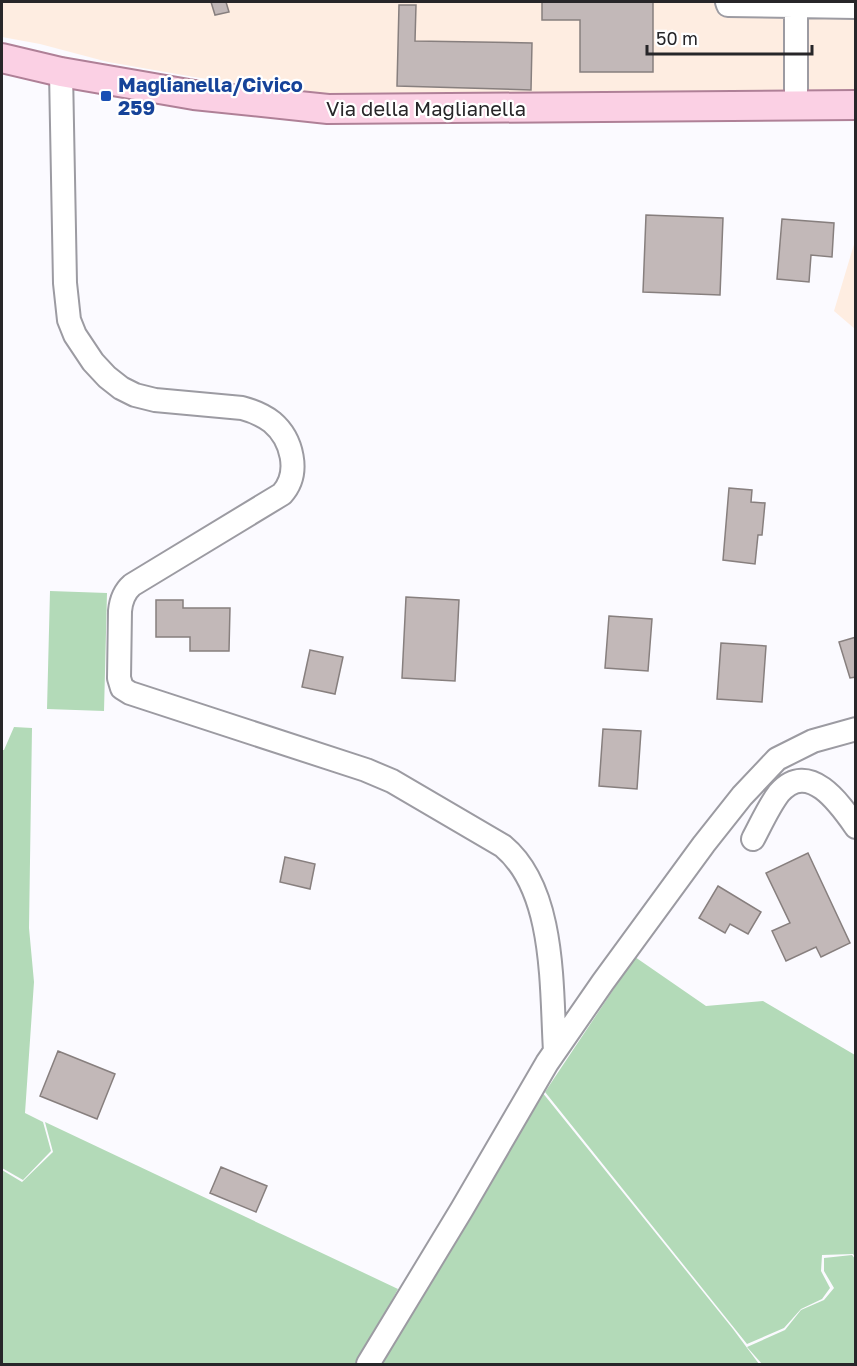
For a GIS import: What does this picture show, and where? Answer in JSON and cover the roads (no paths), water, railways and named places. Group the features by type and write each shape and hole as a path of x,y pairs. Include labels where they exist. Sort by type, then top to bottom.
{"main road":[{"name":"Via della Maglianella","path":"2,58 61,72 194,95 328,109 855,105"}],"street":[{"path":"728,2 728,5 796,4 855,7"},
{"path":"796,4 796,105"},
{"path":"61,72 65,283 69,320 83,350 107,377 121,388 144,399 242,408 255,412 274,423 285,437 292,461 291,480 282,494 132,585 126,591 120,610 119,678 122,688 130,693 366,770 392,781 508,850 523,867 530,880 544,927 550,967 555,1052"},
{"path":"368,1365 555,1052 704,844 761,774 777,759 813,741 855,729"},
{"path":"753,839 779,793 790,785 802,781 828,791 855,827"}],"place":[{"name":"Maglianella/Civico 259","path":"106,96"}]}
